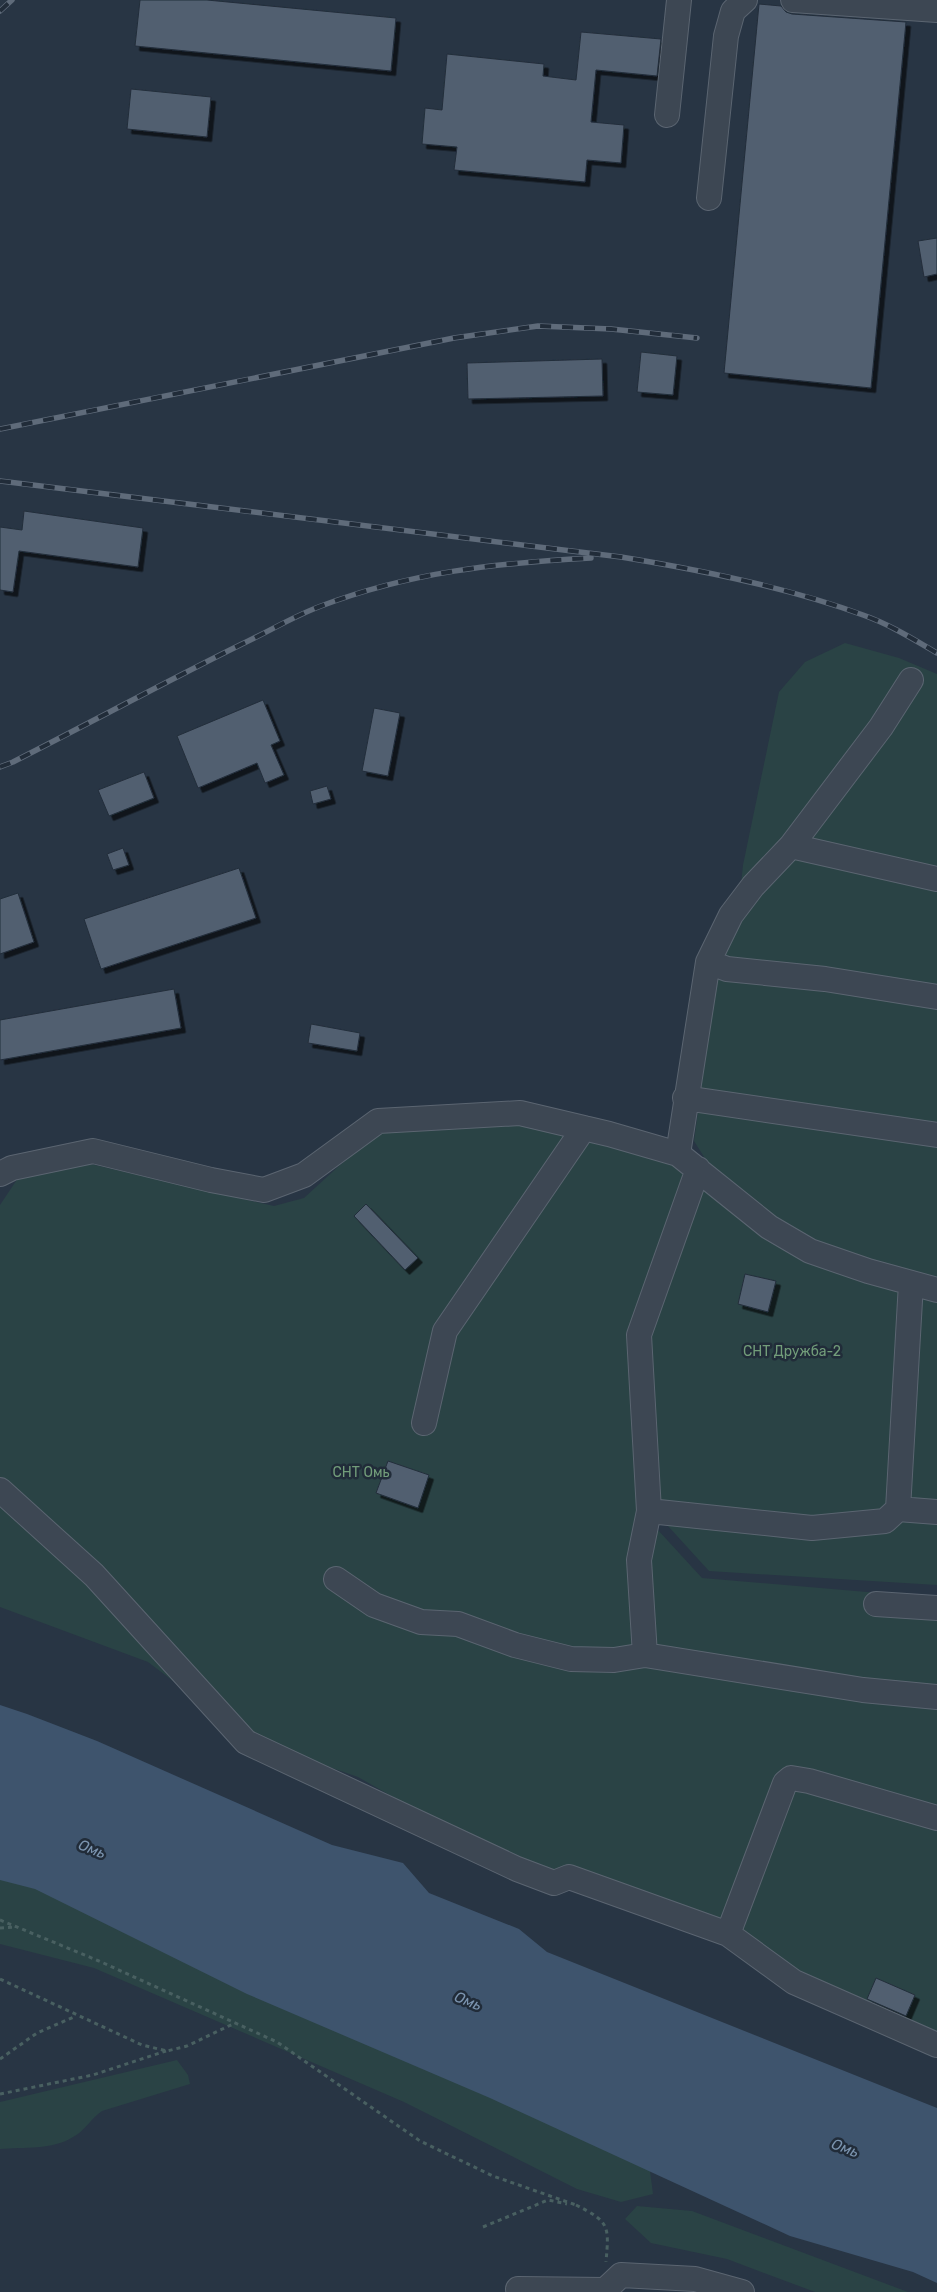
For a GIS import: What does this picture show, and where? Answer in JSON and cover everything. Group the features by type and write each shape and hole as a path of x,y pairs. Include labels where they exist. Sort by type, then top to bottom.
{"lane":[{"path":"667,115 679,0"},
{"path":"709,198 726,36 733,10 745,0"},
{"path":"793,0 934,6"},
{"path":"678,1154 685,1098 708,962 731,914 753,886 791,846 881,727 911,680"},
{"path":"791,846 937,879"},
{"path":"708,962 727,969 825,979 937,997"},
{"path":"685,1098 937,1135"},
{"path":"0,1174 12,1168 92,1151 211,1180 264,1190 304,1175 378,1121 520,1114 584,1128 678,1154 769,1227 810,1251 937,1290"},
{"path":"424,1423 445,1331 584,1128"},
{"path":"645,1655 639,1560 650,1511 638,1335 698,1169"},
{"path":"650,1511 812,1528 885,1521 898,1509 910,1283"},
{"path":"0,1490 94,1575 246,1742 518,1869 554,1883 569,1877 728,1934 794,1982 937,2045"},
{"path":"898,1509 937,1512"},
{"path":"336,1579 374,1606 421,1622 458,1624 515,1645 571,1659 614,1660 645,1655 863,1690 937,1697"},
{"path":"876,1604 937,1608"},
{"path":"728,1934 785,1784 791,1778 809,1781 937,1818"},
{"path":"518,2289 604,2291 621,2276 695,2280 742,2292"}],"path":[{"path":"0,1920 99,1961 277,2042 420,2142 493,2176 576,2205 597,2215 608,2232 604,2291"},
{"path":"0,1928 18,1927"},
{"path":"0,1979 142,2045 167,2051"},
{"path":"0,2059 37,2033 77,2016"},
{"path":"0,2094 93,2074 187,2046 235,2023"},
{"path":"484,2227 548,2200 576,2205"}],"green space":[{"name":"СНТ Дружба-2","path":"845,643 899,658 937,674 937,1585 709,1571 657,1514 644,1332 703,1186 706,1160 694,1141 716,977 737,924 743,865 779,692 805,662"},
{"name":"СНТ Омь","path":"520,1122 673,1162 691,1175 651,1282 646,1517 702,1578 937,1598 937,2039 712,1939 493,1854 358,1777 251,1740 148,1662 0,1607 0,1205 18,1178 86,1163 274,1206 304,1198 380,1132 445,1130"},
{"path":"0,1863 648,2156 653,2194 621,2202 577,2189 404,2102 94,1968 0,1944"},
{"path":"177,2060 188,2075 190,2084 102,2111 81,2131 65,2141 47,2146 0,2149 0,2102"},
{"path":"637,2206 692,2211 908,2292 815,2292 727,2259 651,2243 625,2219"}],"water":[{"name":"Омь","path":"0,1705 97,1741 332,1845 403,1863 429,1893 519,1929 547,1952 937,2108 937,2283 913,2272 790,2236 490,2098 247,1994 35,1889 0,1880"}],"building":[{"path":"140,0 207,0 396,18 391,71 135,46"},
{"path":"759,4 781,6 786,12 792,14 906,22 871,388 724,373"},
{"path":"581,32 661,39 657,76 596,70 591,122 624,125 621,163 587,160 585,182 454,170 457,147 422,144 425,108 442,110 447,54 544,64 543,76 576,80"},
{"path":"131,89 211,97 207,137 127,129"},
{"path":"937,238 937,274 924,277 918,241"},
{"path":"641,352 677,356 673,395 637,392"},
{"path":"602,359 603,396 468,399 467,363"},
{"path":"24,511 143,528 138,567 19,551 13,592 0,590 0,527 22,530"},
{"path":"263,700 280,741 271,745 284,775 265,783 257,763 198,788 177,736"},
{"path":"374,708 400,713 388,776 362,771"},
{"path":"144,772 154,798 109,816 98,790"},
{"path":"327,786 331,799 313,804 310,791"},
{"path":"123,848 129,865 113,870 107,854"},
{"path":"239,868 256,918 101,969 84,919"},
{"path":"18,893 34,942 0,954 0,899"},
{"path":"174,989 181,1028 0,1060 0,1020"},
{"path":"311,1024 360,1033 357,1051 308,1043"},
{"path":"366,1204 418,1258 405,1270 354,1216"},
{"path":"745,1274 776,1281 768,1312 738,1304"},
{"path":"388,1461 429,1475 418,1508 376,1493"},
{"path":"876,1978 915,1995 906,2016 867,1999"}],"railway":[{"path":"0,11 12,0"},
{"path":"0,429 454,338 538,326 611,329 697,338"},
{"path":"0,481 621,557 682,568 744,580 834,605 882,623 937,653"},
{"path":"0,767 291,619 321,606 388,585 454,571 488,566 591,558"}]}
